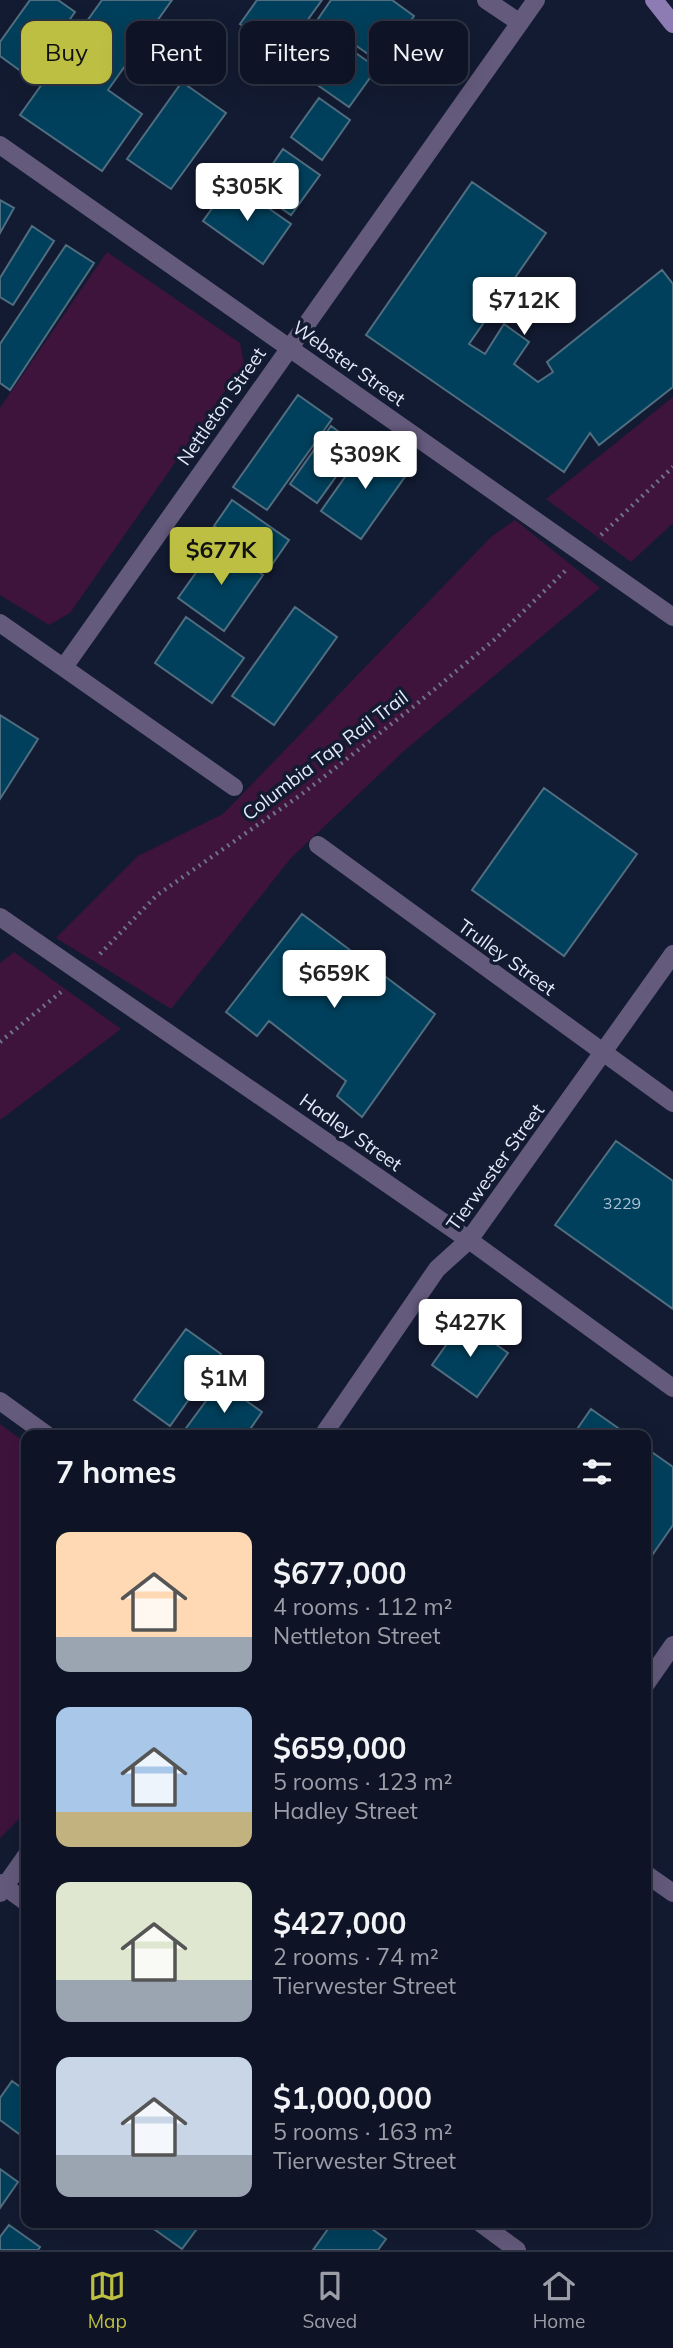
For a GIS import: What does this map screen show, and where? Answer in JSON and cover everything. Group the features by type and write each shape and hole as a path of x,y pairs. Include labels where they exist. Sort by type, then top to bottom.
{"main road":[{"path":"654,0 673,24"}],"street":[{"path":"486,0 520,23"},
{"name":"Nettleton Street","path":"64,667 536,0"},
{"name":"Webster Street","path":"0,145 673,617"},
{"path":"0,623 234,786"},
{"name":"Trulley Street","path":"318,845 673,1102"},
{"name":"Hadley Street","path":"0,917 470,1240 673,1388"},
{"name":"Tierwester Street","path":"326,1430 437,1269 470,1240 673,954"},
{"path":"0,1401 40,1430"},
{"path":"651,1677 673,1645"},
{"path":"21,1862 2,1887 21,1899"},
{"path":"651,1878 673,1893"},
{"path":"487,2228 517,2250"}],"path":[{"path":"597,538 673,467"},
{"name":"Columbia Tap Rail Trail","path":"95,958 157,895 302,794 403,715 494,640 568,569"},
{"path":"0,1042 62,991"}],"shaded area":[{"path":"107,252 240,343 244,364 70,613 49,625 0,595 0,408"},
{"path":"673,397 673,523 631,562 546,499"},
{"path":"515,520 600,588 405,750 291,858 171,1009 56,938 138,856 223,814 491,537"},
{"path":"14,952 121,1029 0,1120 0,963"},
{"path":"0,1424 21,1439 21,1817 0,1838"}],"building":[{"path":"30,0 58,0 75,12 69,21 21,21 21,71 0,56 0,42"},
{"path":"102,0 172,0 157,21 126,21 126,65 108,90 142,114 102,171 20,115 42,84 112,84 112,21 87,21"},
{"path":"257,0 322,0 307,21 242,21"},
{"path":"331,0 392,0 414,16 410,21 369,21 369,55 355,45 355,21 318,19"},
{"path":"355,52 369,62 369,79 349,107 316,84 355,84"},
{"path":"181,84 185,84 226,113 171,189 127,159"},
{"path":"319,98 350,120 322,160 291,137"},
{"path":"283,149 320,175 291,215 255,190"},
{"path":"231,182 291,224 263,264 203,221"},
{"path":"472,182 546,233 469,344 485,354 504,324 529,342 514,364 538,382 553,372 547,362 662,270 673,284 673,387 599,445 590,433 564,472 366,335"},
{"path":"0,200 14,208 0,233"},
{"path":"32,226 54,241 13,305 0,297 0,278"},
{"path":"66,245 94,263 10,390 0,383 0,344"},
{"path":"298,395 332,419 267,510 233,487"},
{"path":"331,426 358,446 317,503 290,484"},
{"path":"369,443 409,471 361,539 321,511"},
{"path":"232,500 289,540 271,566 214,526"},
{"path":"217,543 263,575 224,631 178,598"},
{"path":"295,607 337,637 274,725 232,696"},
{"path":"186,617 244,658 212,703 155,663"},
{"path":"0,715 38,739 0,799"},
{"path":"544,788 637,854 564,956 472,890"},
{"path":"302,914 435,1014 362,1117 337,1096 346,1081 269,1021 257,1036 226,1012"},
{"path":"616,1141 673,1181 673,1309 555,1225"},
{"path":"463,1321 508,1353 477,1397 432,1365"},
{"path":"186,1329 221,1354 170,1426 134,1400"},
{"path":"220,1382 262,1412 249,1430 185,1430"},
{"path":"591,1409 621,1430 576,1430"},
{"path":"651,1452 673,1467 673,1525 651,1557"},
{"path":"12,2081 21,2087 21,2135 0,2120 0,2098"},
{"path":"0,2169 18,2182 0,2208"},
{"path":"9,2225 40,2247 38,2250 0,2250 0,2237"},
{"path":"152,2228 198,2228 182,2249"},
{"path":"329,2228 370,2228 386,2239 378,2250 313,2250"}]}
